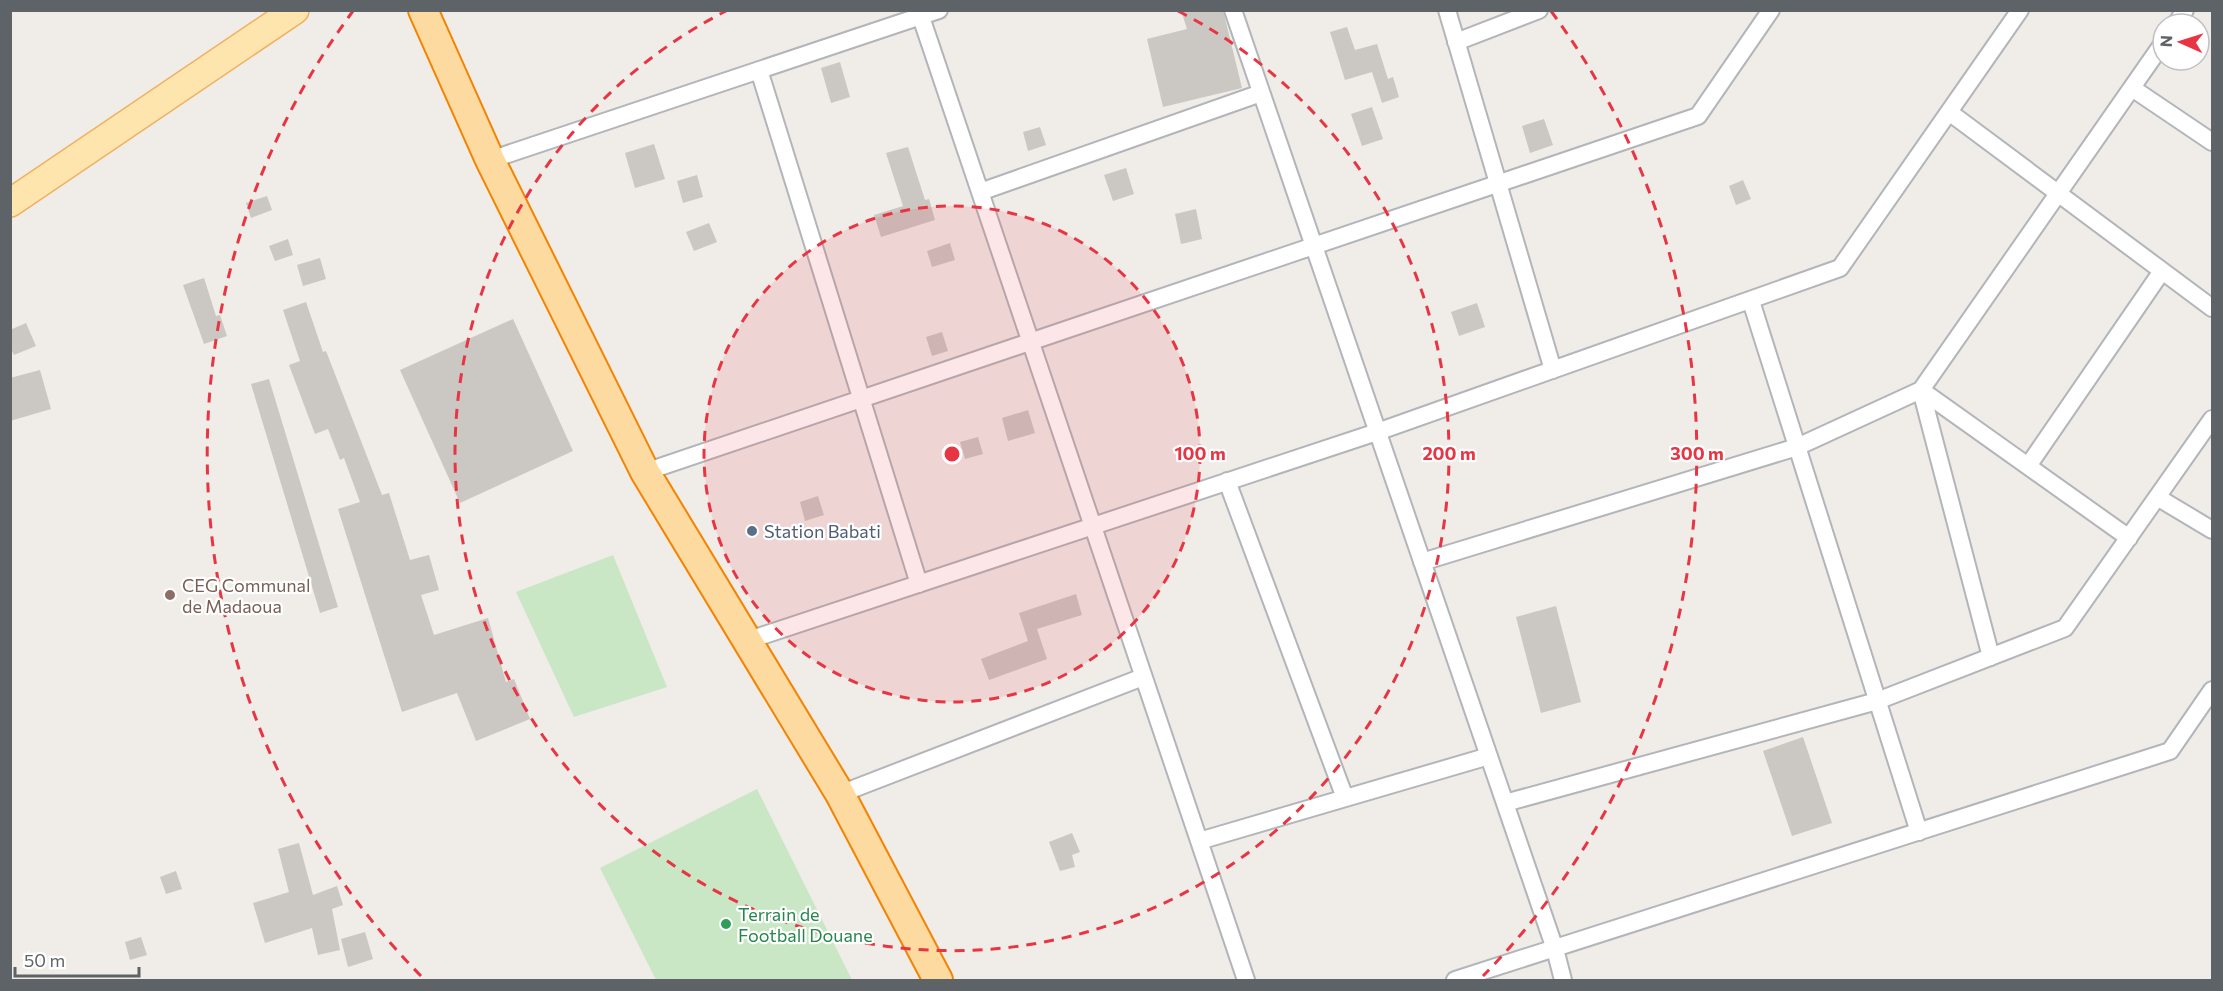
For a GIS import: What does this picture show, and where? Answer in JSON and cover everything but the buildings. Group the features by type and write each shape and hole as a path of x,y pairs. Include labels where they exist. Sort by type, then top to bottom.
{"highway":[{"path":"423,10 490,160 645,472 840,794 938,981"}],"main road":[{"path":"10,203 295,10"}],"street":[{"path":"490,160 939,10"},
{"path":"1233,10 1555,949 1563,981"},
{"path":"1447,10 1553,370"},
{"path":"1456,42 1539,10"},
{"path":"645,472 1698,116 1771,10"},
{"path":"746,641 1377,432 1840,268 2020,10"},
{"path":"921,17 1246,981"},
{"path":"1422,562 1797,447 1921,390 2060,195 2151,60"},
{"path":"759,70 919,584"},
{"path":"2132,88 2212,142"},
{"path":"980,192 1261,93"},
{"path":"1949,112 2212,308"},
{"path":"2028,466 2162,271"},
{"path":"1751,301 1919,832"},
{"path":"1921,390 2129,538"},
{"path":"1921,390 1991,657"},
{"path":"1505,803 1877,701 2065,628 2212,419"},
{"path":"1227,481 1345,798"},
{"path":"2157,497 2212,530"},
{"path":"840,794 1143,677"},
{"path":"1455,981 2170,752 2212,690"},
{"path":"1199,841 1489,756"}],"green space":[{"path":"613,555 667,687 574,717 516,592"},
{"name":"Terrain de Football Douane","path":"757,789 852,980 656,980 600,868"}],"place":[{"name":"Station Babati","path":"752,531"},
{"name":"CEG Communal de Madaoua","path":"170,595"},
{"name":"Terrain de Football Douane","path":"726,924"}]}
